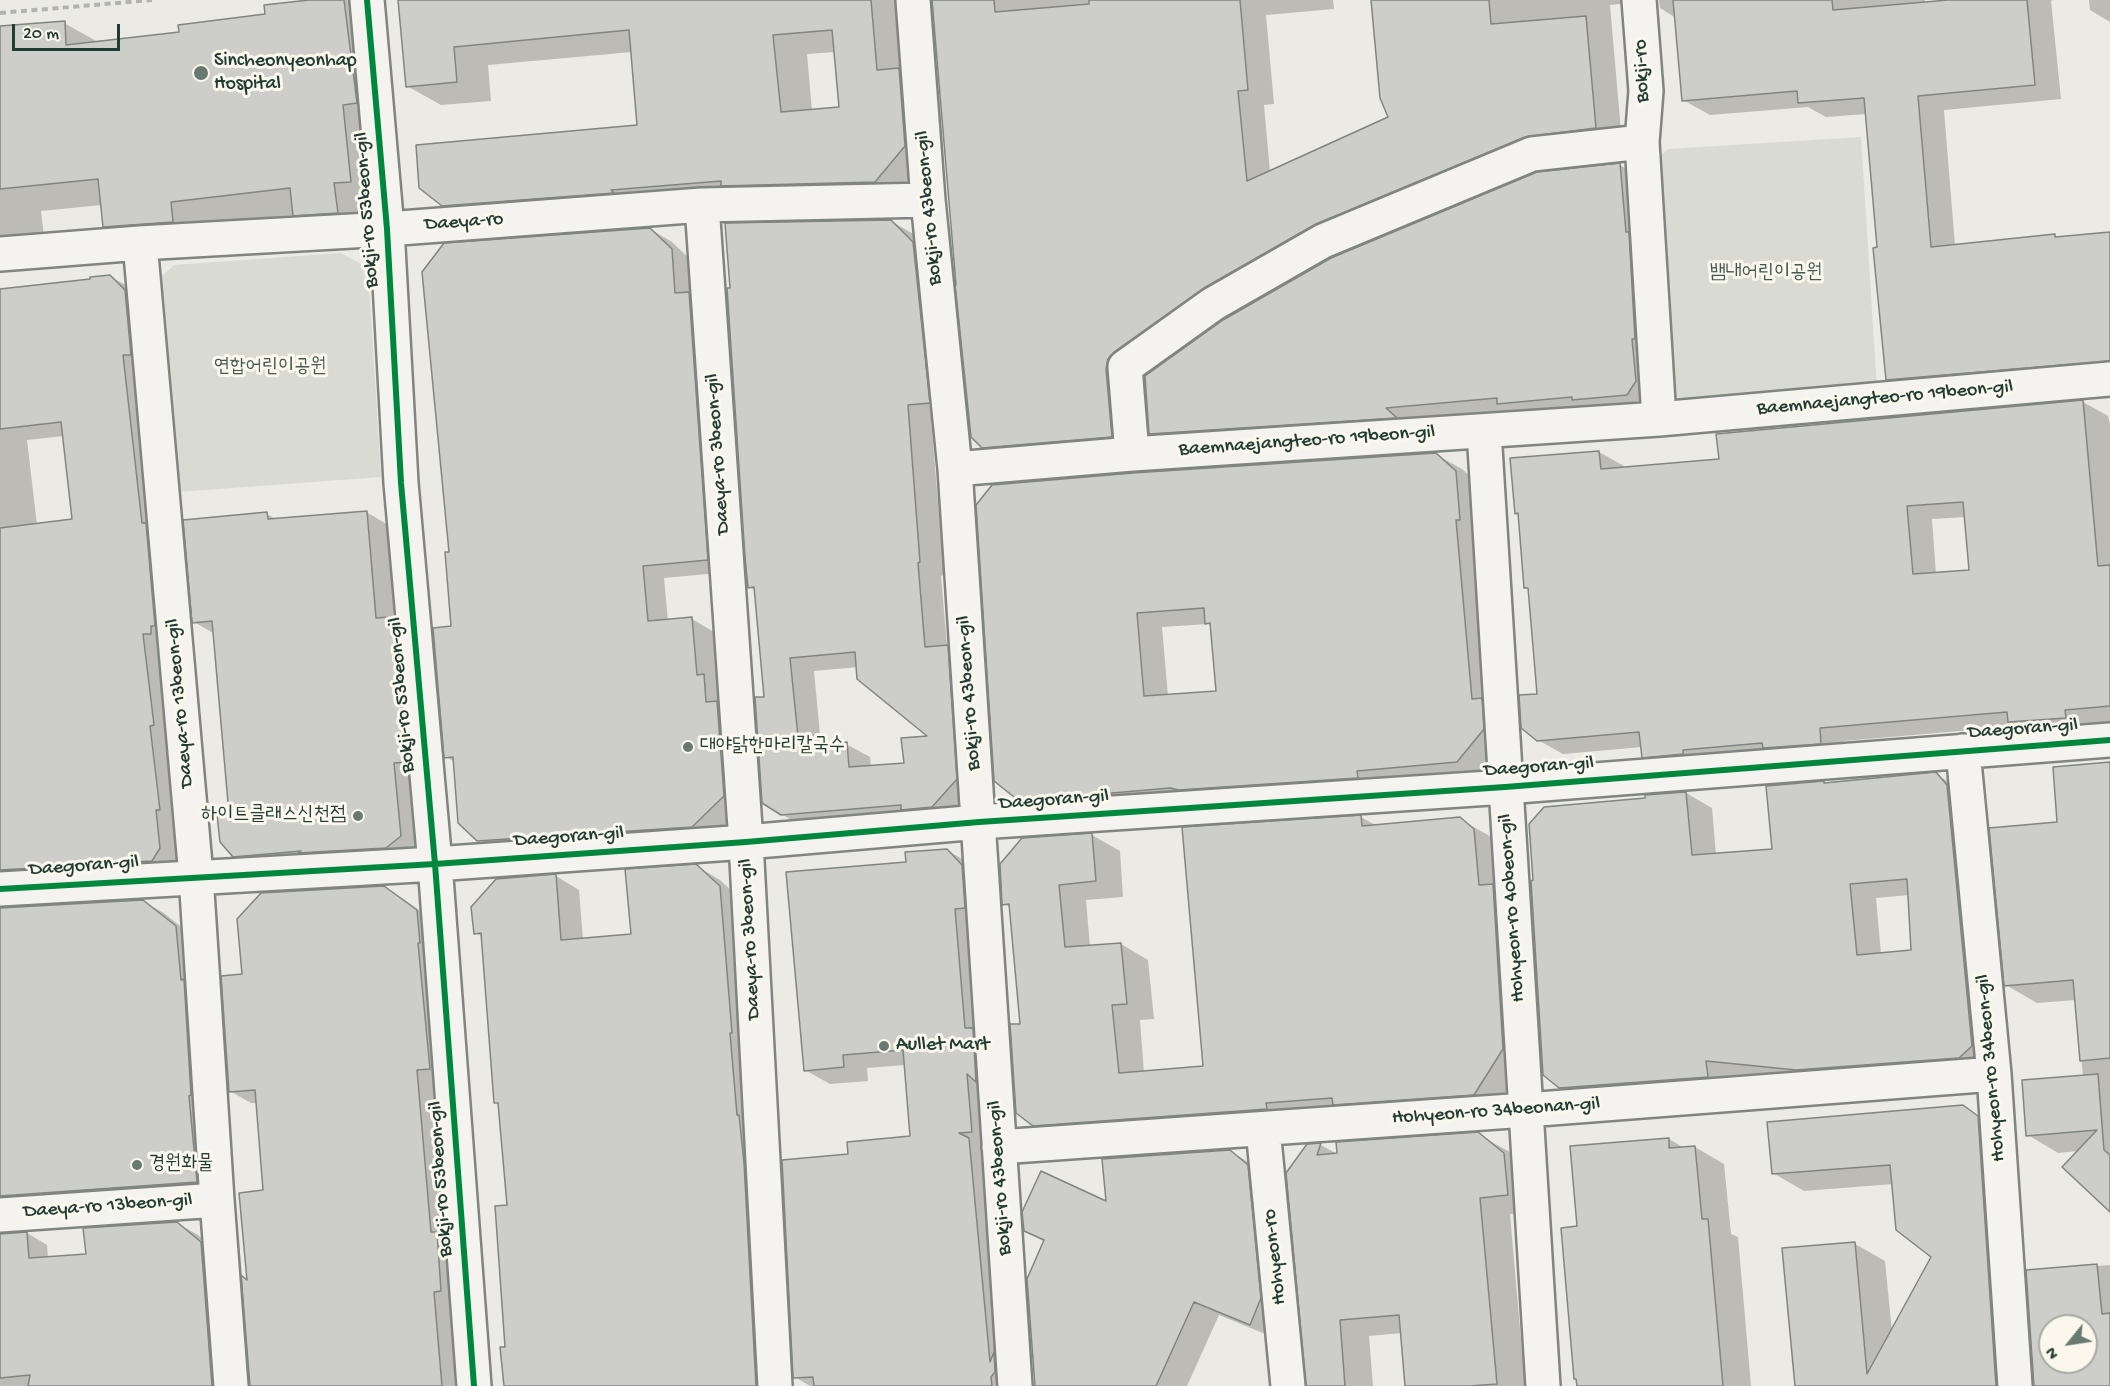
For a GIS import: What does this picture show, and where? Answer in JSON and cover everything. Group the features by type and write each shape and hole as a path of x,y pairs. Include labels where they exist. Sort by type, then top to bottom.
{"street":[{"name":"Bokji-ro 53beon-gil","path":"367,0 387,229 400,483 435,864 474,1386"},
{"name":"Bokji-ro 43beon-gil","path":"913,0 928,200 955,469 1015,1386"},
{"name":"Bokji-ro","path":"1639,0 1646,91 1642,142"},
{"path":"1132,454 1125,368 1213,304 1323,241 1532,154 1642,142 1659,419"},
{"name":"Daeya-ro","path":"0,254 140,243 387,229 702,205 928,200"},
{"name":"Daeya-ro 3beon-gil","path":"702,205 746,842 776,1386"},
{"name":"Daeya-ro 13beon-gil","path":"140,243 196,876 231,1386"},
{"name":"Baemnaejangteo-ro 19beon-gil","path":"955,469 1132,454 1659,419 2110,379"},
{"name":"Hohyeon-ro 40beon-gil","path":"1484,430 1543,1386"},
{"name":"Daegoran-gil","path":"0,889 435,864 746,842 979,822 1505,788 2110,740"},
{"name":"Hohyeon-ro 34beon-gil","path":"1963,751 1994,1074 2015,1386"},
{"name":"Hohyeon-ro 34beonan-gil","path":"999,1148 1994,1074"},
{"name":"Hohyeon-ro","path":"1263,1129 1288,1386"},
{"name":"Daeya-ro 13beon-gil","path":"0,1215 217,1200"}],"path":[{"path":"0,13 152,0"}],"green space":[{"name":"뱀내어린이공원","path":"1861,137 1877,389 1681,400 1670,392 1656,160 1668,149"},
{"name":"연합어린이공원","path":"341,253 368,268 381,477 178,492 158,279 174,265"}],"building":[{"path":"309,0 344,0 357,103 343,105 351,182 334,183 338,213 293,216 290,188 171,202 173,222 103,227 98,179 0,189 0,26 65,21 66,45 179,32 178,25 265,14 264,5"},
{"path":"398,0 871,0 877,70 899,68 905,146 875,182 721,186 721,181 611,190 614,193 442,206 419,188 416,145 637,125 629,30 454,47 457,82 406,87","holes":["832,30 839,107 781,112 773,35"]},
{"path":"932,0 994,0 995,12 1089,4 1089,0 1240,0 1248,90 1238,91 1247,181 1388,117 1380,98 1371,0 1489,0 1491,24 1586,16 1596,128 1525,137 1316,224 1204,288 1114,352 1108,359 1106,369 1112,437 982,448 971,437 955,284"},
{"path":"1673,0 1832,0 1833,10 1948,0 2027,0 2035,85 1918,96 1931,247 2055,234 2055,237 2110,232 2110,361 1886,380 1873,248 1877,247 1864,98 1798,103 1797,91 1682,101"},
{"path":"1620,163 1626,232 1629,232 1635,339 1632,339 1636,381 1627,395 1572,400 1572,397 1497,404 1497,398 1386,408 1397,418 1149,434 1145,376 1223,320 1331,258 1537,172"},
{"path":"891,220 913,242 930,403 908,405 920,562 918,563 925,647 948,645 957,779 932,807 901,810 901,805 781,815 762,803 755,697 764,697 754,587 748,588 745,557 727,288 730,288 725,223","holes":["855,652 857,679 927,736 901,738 904,763 849,767 847,742 799,746 790,658"]},
{"path":"650,228 672,249 675,293 689,292 708,560 643,566 648,621 692,617 697,675 704,674 706,702 717,701 724,796 692,827 477,841 458,823 453,757 444,758 433,628 451,626 445,552 449,552 422,272 444,243"},
{"path":"110,275 125,290 131,355 123,355 142,523 146,523 155,626 151,626 151,634 143,634 154,725 150,726 160,810 156,810 160,848 152,861 0,870 0,528 72,519 61,422 0,429 0,289"},
{"path":"2083,400 2098,566 2110,565 2110,706 2065,710 2066,718 2008,722 2007,712 1820,728 1821,744 1763,748 1762,743 1683,750 1683,754 1642,758 1639,732 1537,741 1521,728 1519,695 1537,694 1528,588 1524,588 1518,513 1515,514 1510,458 1599,451 1601,469 1719,459 1716,434","holes":["1963,502 1969,570 1913,574 1907,506"]},
{"path":"1436,453 1456,471 1460,520 1456,520 1472,699 1482,698 1484,729 1457,762 1357,771 1358,778 1179,790 1170,788 1019,801 994,781 976,505 992,485 1133,473","holes":["1204,608 1205,624 1210,623 1216,691 1144,696 1137,613"]},
{"path":"367,511 376,618 390,617 391,631 395,631 407,762 394,763 401,836 386,848 298,853 301,851 233,857 220,842 217,815 229,814 212,621 192,623 183,520 267,512 268,519"},
{"path":"2110,762 2110,1058 2080,1061 2073,980 2004,986 1989,828 2057,822 2053,767"},
{"path":"1936,772 1947,785 1972,1046 1959,1058 1796,1070 1706,1061 1708,1077 1559,1088 1543,1075 1529,824 1544,807 1686,792 1692,855 1772,849 1766,786 1824,781 1824,783","holes":["1907,879 1911,950 1857,955 1850,884"]},
{"path":"1361,815 1362,826 1460,817 1474,829 1479,885 1493,884 1503,1049 1474,1095 1333,1105 1332,1098 1266,1103 1267,1109 1033,1126 1016,1113 1010,1024 1020,1024 1009,904 1002,905 1000,864 1022,838 1092,833 1096,881 1059,885 1065,947 1121,943 1127,1004 1112,1005 1119,1073 1203,1066 1182,827"},
{"path":"947,849 962,865 965,908 955,909 965,1028 973,1028 976,1082 967,1074 972,1132 959,1133 969,1138 990,1362 994,1352 995,1372 991,1377 992,1386 814,1386 813,1377 793,1378 782,1160 848,1154 847,1142 910,1136 903,1050 843,1055 844,1067 804,1071 786,872 906,862 905,852"},
{"path":"696,864 720,886 737,1115 739,1115 744,1163 756,1386 504,1386 500,1347 505,1347 495,1206 507,1205 498,1103 494,1103 481,933 474,934 471,907 496,879 556,874 561,940 631,934 625,869"},
{"path":"384,886 417,910 430,1069 417,1070 431,1232 437,1232 441,1291 434,1292 442,1386 250,1386 241,1275 247,1280 239,1193 263,1190 255,1090 229,1092 221,976 242,974 237,919 261,893"},
{"path":"143,900 176,926 181,980 184,979 191,1095 189,1096 197,1182 0,1196 0,908"},
{"path":"2098,1074 2104,1150 2110,1155 2110,1212 2062,1167 2097,1130 2026,1136 2022,1080"},
{"path":"1963,1105 1978,1116 1996,1386 1795,1386 1782,1248 1855,1242 1867,1374 1931,1257 1896,1230 1890,1165 1772,1174 1767,1122"},
{"path":"1478,1132 1504,1153 1508,1195 1480,1198 1497,1384 1405,1386 1399,1315 1340,1320 1345,1386 1306,1386 1286,1173 1307,1144 1321,1143 1317,1155 1337,1153 1336,1142"},
{"path":"1669,1138 1669,1148 1695,1146 1702,1219 1708,1219 1723,1386 1577,1386 1576,1379 1574,1379 1561,1228 1577,1226 1570,1146"},
{"path":"1230,1150 1248,1165 1261,1298 1250,1325 1194,1302 1156,1386 1035,1386 1027,1279 1044,1240 1024,1231 1022,1212 1041,1171 1106,1201 1102,1159"},
{"path":"177,1222 201,1242 212,1386 28,1386 30,1375 0,1378 0,1234 27,1232 29,1258 86,1254 83,1228"},
{"path":"2097,1264 2102,1314 2110,1313 2110,1386 2034,1386 2026,1270"}],"cycle path":[{"path":"367,0 387,229 401,483 435,864 474,1386"},
{"path":"0,889 435,864 746,842 979,822 1505,787 2110,740"}],"place":[{"name":"Sincheonyeonhap Hospital","path":"201,73"},
{"name":"대야닭한마리칼국수","path":"688,747"},
{"name":"하이트클래스신천점","path":"358,816"},
{"name":"Aullet Mart","path":"884,1046"},
{"name":"경원화물","path":"137,1165"}]}
